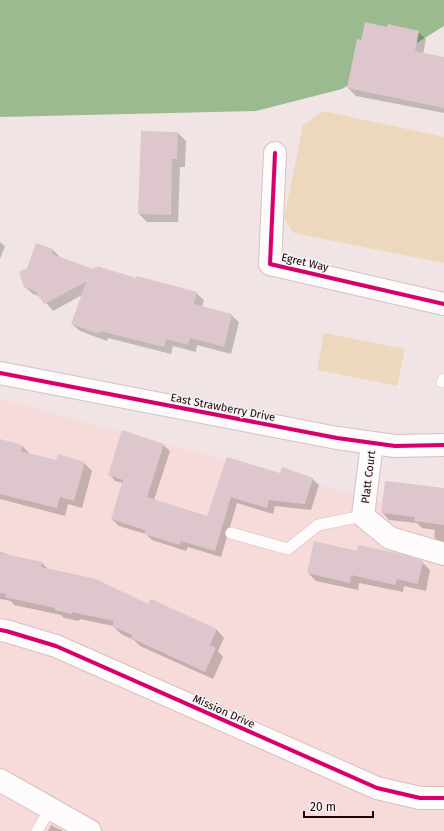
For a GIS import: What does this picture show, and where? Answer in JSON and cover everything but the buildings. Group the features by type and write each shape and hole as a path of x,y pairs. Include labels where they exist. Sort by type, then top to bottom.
{"street":[{"name":"Egret Way","path":"275,153 270,264 444,304"},
{"name":"East Strawberry Drive","path":"0,373 337,438 395,446 444,445"},
{"name":"Platt Court","path":"372,443 363,516 390,538 444,554"},
{"name":"Mission Drive","path":"0,630 56,646 377,788 420,798 444,798"},
{"path":"0,780 90,831"}],"lane":[{"path":"231,533 288,549 318,525 363,516"},
{"path":"38,831 50,808"}],"shaded area":[{"path":"0,0 444,0 444,26 342,89 256,111 0,117"},
{"path":"323,111 444,137 444,263 294,233 284,219 303,125"},
{"path":"324,333 405,349 397,386 317,370"},
{"path":"0,399 444,519 444,831 0,831"}],"cycle path":[{"path":"275,153 270,264 444,304"},
{"path":"0,373 337,438 395,446 444,445"},
{"path":"0,630 56,646 377,788 420,798 444,798"}]}
